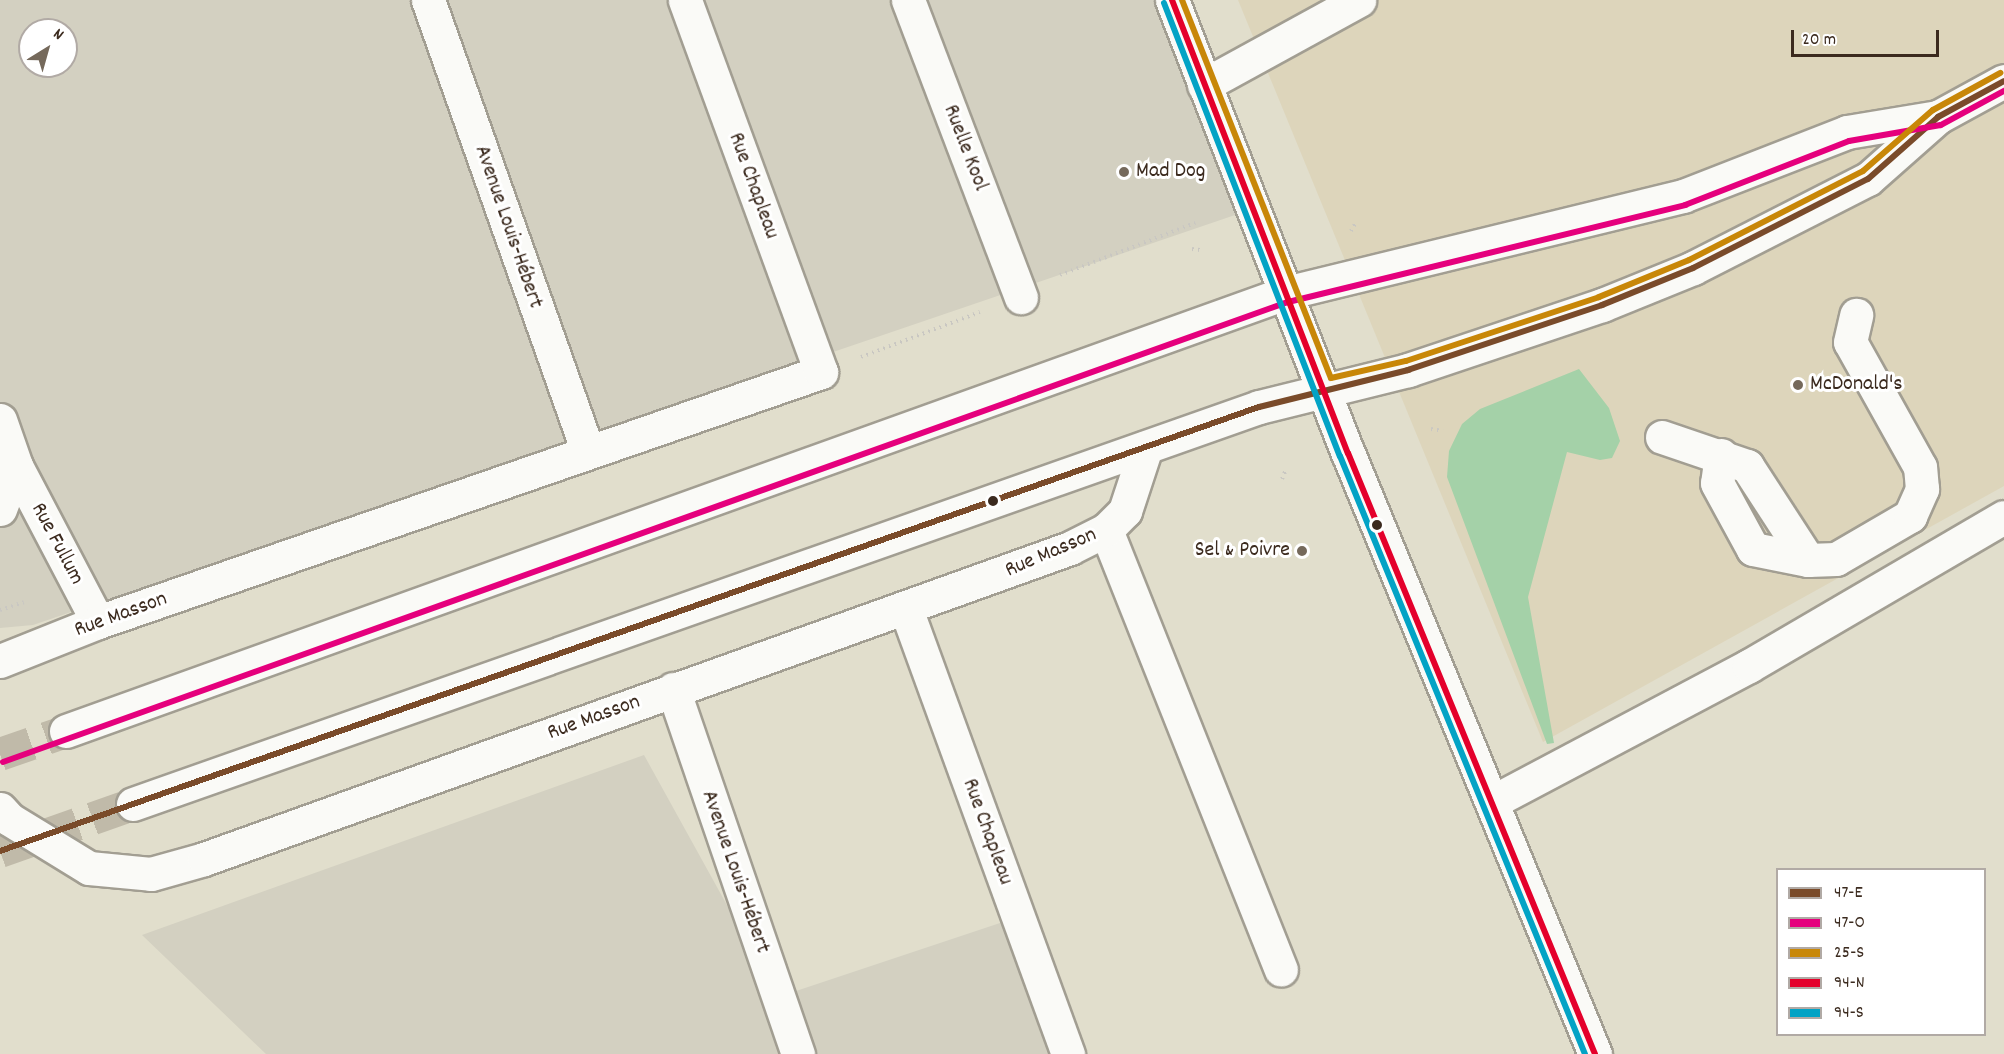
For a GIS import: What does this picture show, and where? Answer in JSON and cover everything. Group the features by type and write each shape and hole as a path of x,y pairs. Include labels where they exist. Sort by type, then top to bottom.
{"street":[{"name":"Avenue Louis-Hébert","path":"428,0 588,453"},
{"name":"Rue Chapleau","path":"685,0 821,372"},
{"name":"Ruelle Kool","path":"908,0 1021,297"},
{"path":"1172,0 1285,293 1595,1054"},
{"path":"1204,85 1359,0"},
{"path":"133,804 1146,447 1325,388 1408,370 1602,305 1693,268 1868,179 1938,117 2004,81"},
{"path":"66,731 1285,293 1683,196 1847,132 1938,117"},
{"path":"1662,437 1721,455 1747,466 1808,560 1836,559 1910,516 1922,489 1920,467 1850,342 1856,315"},
{"name":"Rue Masson","path":"0,661 98,622 821,372"},
{"name":"Rue Fullum","path":"0,420 16,466 98,622"},
{"name":"Rue Masson","path":"0,809 9,819 88,868 151,874 204,860 673,689 906,609 1070,548 1106,530 1125,511 1146,447"},
{"name":"Rue Fullum","path":"0,509 16,466"},
{"path":"1492,802 1749,666 2004,517"},
{"path":"1106,530 1281,969"},
{"name":"Rue Chapleau","path":"906,609 1068,1054"},
{"name":"Avenue Louis-Hébert","path":"673,689 798,1054"}],"path":[{"path":"821,372 1021,297 1035,284 1195,223"},
{"path":"1351,232 1355,224"},
{"path":"1192,249 1200,250"},
{"path":"1431,429 1443,431"},
{"path":"1282,479 1285,472"},
{"path":"0,610 25,602"}],"shaded area":[{"path":"0,0 1154,0 1238,214 33,625 0,628"},
{"path":"1238,0 2004,0 2004,486 1543,742"},
{"path":"644,755 733,916 766,1001 1018,917 1068,1054 266,1054 142,935"}],"green space":[{"path":"1579,369 1609,408 1620,441 1612,458 1600,460 1567,452 1528,597 1554,743 1547,744 1447,477 1449,451 1462,424 1480,409"}],"tunnel":[{"path":"0,754 66,731"},
{"path":"0,851 133,804"}],"transit line":[{"name":"94-N","path":"1172,0 1348,453 1595,1054"},
{"name":"25-S","path":"1182,0 1331,378 1406,361 1599,297 1689,260 1863,171 1933,110 2000,73"},
{"name":"94-S","path":"1164,3 1340,456 1585,1054"},
{"name":"47-E","path":"0,851 1259,407 1408,370 1602,305 1693,268 1868,179 1938,117 2004,81"},
{"name":"47-O","path":"3,762 1288,302 1685,205 1849,141 1941,125 2004,91"}],"place":[{"name":"Mad Dog","path":"1124,172"},
{"name":"McDonald's","path":"1798,385"},
{"name":"Sel & Poivre","path":"1302,551"}]}
